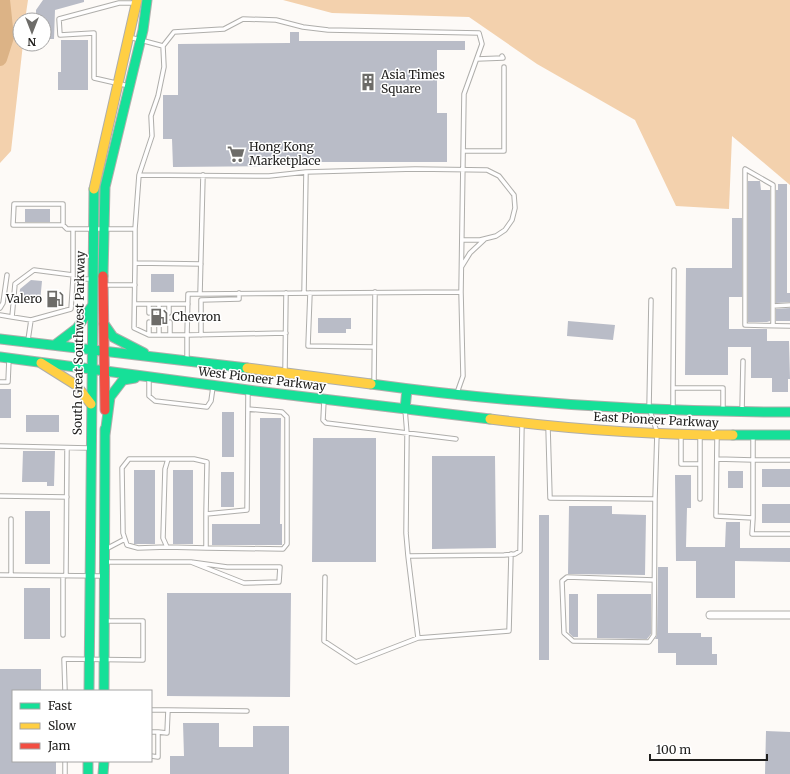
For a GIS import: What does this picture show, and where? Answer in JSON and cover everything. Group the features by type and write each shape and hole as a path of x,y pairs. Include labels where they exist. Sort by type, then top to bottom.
{"main road":[{"name":"South Great Southwest Parkway","path":"104,690 105,435 103,285 105,187 130,86 147,0"},
{"name":"South Great Southwest Parkway","path":"89,690 89,448 94,183 116,83 129,37 136,1"},
{"path":"56,344 72,335 85,321 92,306"},
{"path":"104,324 113,337 129,347 155,358"},
{"name":"West Pioneer Parkway","path":"0,339 56,344 155,358 285,372 407,389 522,401"},
{"name":"West Pioneer Parkway","path":"4,358 149,376 213,386 522,422"},
{"path":"37,361 80,387 88,397 91,404"},
{"path":"105,435 110,397 114,390 123,380 149,376"},
{"path":"405,409 407,389"},
{"name":"East Pioneer Parkway","path":"522,401 742,412 790,412"},
{"name":"East Pioneer Parkway","path":"522,422 548,426 717,435 790,435"},
{"path":"88,762 88,774"},
{"path":"104,762 104,774"}],"street":[{"path":"710,615 790,615"}],"lane":[{"path":"130,86 94,78 94,33 60,35 58,19 119,3 136,1"},
{"path":"286,333 149,335 134,328 135,229 138,175 152,136 151,116 158,96 164,67 163,46 174,32 224,29 242,19 276,20 303,27 328,30 480,33 482,44 464,94 461,267 463,376 456,394"},
{"path":"129,37 163,46"},
{"path":"477,59 503,58 502,56"},
{"path":"464,151 504,151 504,67"},
{"path":"773,326 773,185 745,169 744,325 773,326 790,326"},
{"path":"138,175 269,176 306,172 487,170 499,176 514,195 515,208 512,220 505,230 496,236 462,240"},
{"path":"304,293 306,172"},
{"path":"200,294 203,175"},
{"path":"63,225 63,204 14,204 13,225 63,225 67,229 135,229"},
{"path":"0,315 31,320 71,309 73,229"},
{"path":"461,267 470,254 486,238"},
{"path":"135,263 201,264"},
{"path":"12,317 16,284 34,270 92,279"},
{"path":"673,409 674,270"},
{"path":"0,308 3,303 7,276"},
{"path":"103,285 135,285"},
{"path":"374,292 374,384"},
{"path":"187,361 188,294 461,292"},
{"path":"201,334 201,300 240,299 239,293"},
{"path":"285,372 286,293"},
{"path":"310,293 308,346 374,347"},
{"path":"651,300 649,408 657,432 654,634 649,642 573,641 564,634 562,581 567,577 654,580"},
{"path":"135,304 188,304"},
{"path":"149,304 149,313"},
{"path":"159,304 159,313"},
{"path":"169,304 169,313"},
{"path":"773,306 790,305"},
{"path":"27,341 31,320"},
{"path":"149,322 149,335"},
{"path":"159,322 159,335"},
{"path":"170,322 170,335"},
{"path":"0,382 8,382 4,358"},
{"path":"742,412 743,361"},
{"path":"149,376 149,396 155,401 207,406 211,401 213,386"},
{"path":"673,388 723,388 723,411"},
{"path":"206,514 247,510 248,390"},
{"path":"324,399 322,420 326,423 456,439"},
{"path":"206,548 207,462 194,459 129,459 122,468 123,533 127,545 138,548 283,549 287,544 287,417 282,412 248,409"},
{"path":"405,409 407,434 406,533 418,638"},
{"path":"408,556 511,554 520,551 522,422"},
{"path":"548,426 550,498 655,499"},
{"path":"682,433 681,464 700,464"},
{"path":"700,434 700,499"},
{"path":"753,434 752,534 790,534"},
{"path":"717,435 716,516 753,518"},
{"path":"0,446 89,448"},
{"path":"63,635 67,448"},
{"path":"167,547 163,538 165,469 168,459"},
{"path":"717,459 790,460"},
{"path":"0,496 66,497"},
{"path":"11,518 11,575"},
{"path":"104,550 125,540"},
{"path":"325,577 324,641 356,662 418,638 509,631 511,554"},
{"path":"104,562 191,562 227,566 280,567 279,582 244,583 191,562"},
{"path":"0,575 104,576"},
{"path":"64,690 64,659 143,660 143,620 104,620"},
{"path":"152,710 247,711"},
{"path":"152,732 167,733 168,710"},
{"path":"152,756 158,757 158,732"},
{"path":"65,762 65,774"}],"shaded area":[{"path":"0,0 28,0 26,12 12,12 12,52 22,52 11,151 0,163"},
{"path":"283,0 790,0 790,185 732,136 729,209 676,206 635,120 537,64 469,17 332,13"}],"building":[{"path":"43,0 84,0 84,2 55,10 54,39 52,39 52,12 36,12"},
{"path":"290,32 299,32 299,41 465,41 465,50 437,50 437,113 447,113 447,162 300,162 300,166 173,167 172,139 163,139 163,95 178,95 178,44 290,43"},
{"path":"61,40 88,40 88,90 58,90 58,72 61,72"},
{"path":"748,181 760,181 761,190 770,190 770,321 767,322 748,322"},
{"path":"778,184 787,184 787,293 790,293 790,302 776,303 776,190 778,190"},
{"path":"25,209 50,209 50,222 25,222"},
{"path":"732,218 742,218 742,297 729,297 729,329 767,329 767,341 789,341 790,379 788,379 788,392 772,392 772,378 751,378 751,347 728,347 728,375 685,375 686,268 732,268"},
{"path":"151,274 174,274 174,292 151,292"},
{"path":"31,280 42,281 40,302 19,300 20,289"},
{"path":"790,308 790,321 776,321 776,309"},
{"path":"318,318 351,318 351,329 346,329 346,333 318,333"},
{"path":"568,321 615,325 613,340 567,336"},
{"path":"0,389 11,389 11,418 0,418"},
{"path":"222,412 234,412 234,457 222,457"},
{"path":"26,415 59,415 59,432 26,432"},
{"path":"260,418 281,418 280,524 282,524 282,545 212,545 212,524 260,524"},
{"path":"313,438 376,438 376,562 312,562"},
{"path":"23,451 55,451 54,486 47,486 47,482 22,482"},
{"path":"432,456 495,456 496,548 432,549"},
{"path":"762,469 790,469 790,487 762,487"},
{"path":"134,470 155,470 155,544 134,544"},
{"path":"173,470 193,470 193,544 173,544"},
{"path":"728,471 743,471 743,488 728,488"},
{"path":"221,472 234,472 234,507 221,507"},
{"path":"675,475 691,475 691,508 687,508 686,547 725,547 726,522 740,522 740,548 790,548 790,562 735,561 735,598 696,598 696,561 676,561"},
{"path":"762,504 790,504 790,523 762,523"},
{"path":"569,506 612,506 612,514 646,515 645,575 568,574"},
{"path":"25,511 50,511 50,564 25,564"},
{"path":"539,515 549,515 549,660 539,660"},
{"path":"658,567 668,567 668,633 701,633 701,637 712,637 712,654 717,654 717,665 676,665 676,653 658,653 658,639 655,639 657,635"},
{"path":"24,588 50,588 50,639 24,639"},
{"path":"167,593 291,593 290,697 167,696"},
{"path":"569,594 578,594 578,637 573,637 569,633"},
{"path":"597,594 651,594 651,634 647,639 597,638"},
{"path":"0,669 41,669 41,690 12,690 12,762 56,762 56,774 0,774"},
{"path":"183,723 219,723 219,747 253,747 253,726 289,726 289,774 170,774 170,756 184,756"},
{"path":"766,731 790,732 790,774 765,774"}],"waterway":[{"path":"0,59 7,37 3,0"}],"traffic: fast":[{"path":"103,276 105,187 143,30 147,0"},
{"path":"89,690 94,189"},
{"path":"56,344 77,328 92,306"},
{"path":"104,324 113,337 144,353"},
{"path":"0,339 247,368"},
{"path":"0,357 248,390 490,419"},
{"path":"105,435 110,397 123,380 135,378"},
{"path":"371,384 423,391 580,405 737,412 790,412"},
{"path":"405,409 407,389"},
{"path":"104,690 105,429"},
{"path":"733,435 790,435"},
{"path":"88,762 88,774"},
{"path":"103,774 104,762"}],"traffic: slow":[{"path":"94,189 137,0"},
{"path":"41,363 76,385 91,404"},
{"path":"247,368 371,384"},
{"path":"490,419 611,431 733,435"}],"traffic: jam":[{"path":"103,276 105,410"}],"place":[{"name":"Asia Times Square","path":"368,82"},
{"name":"Hong Kong Marketplace","path":"236,154"},
{"name":"Valero","path":"55,299"},
{"name":"Chevron","path":"159,317"}]}
